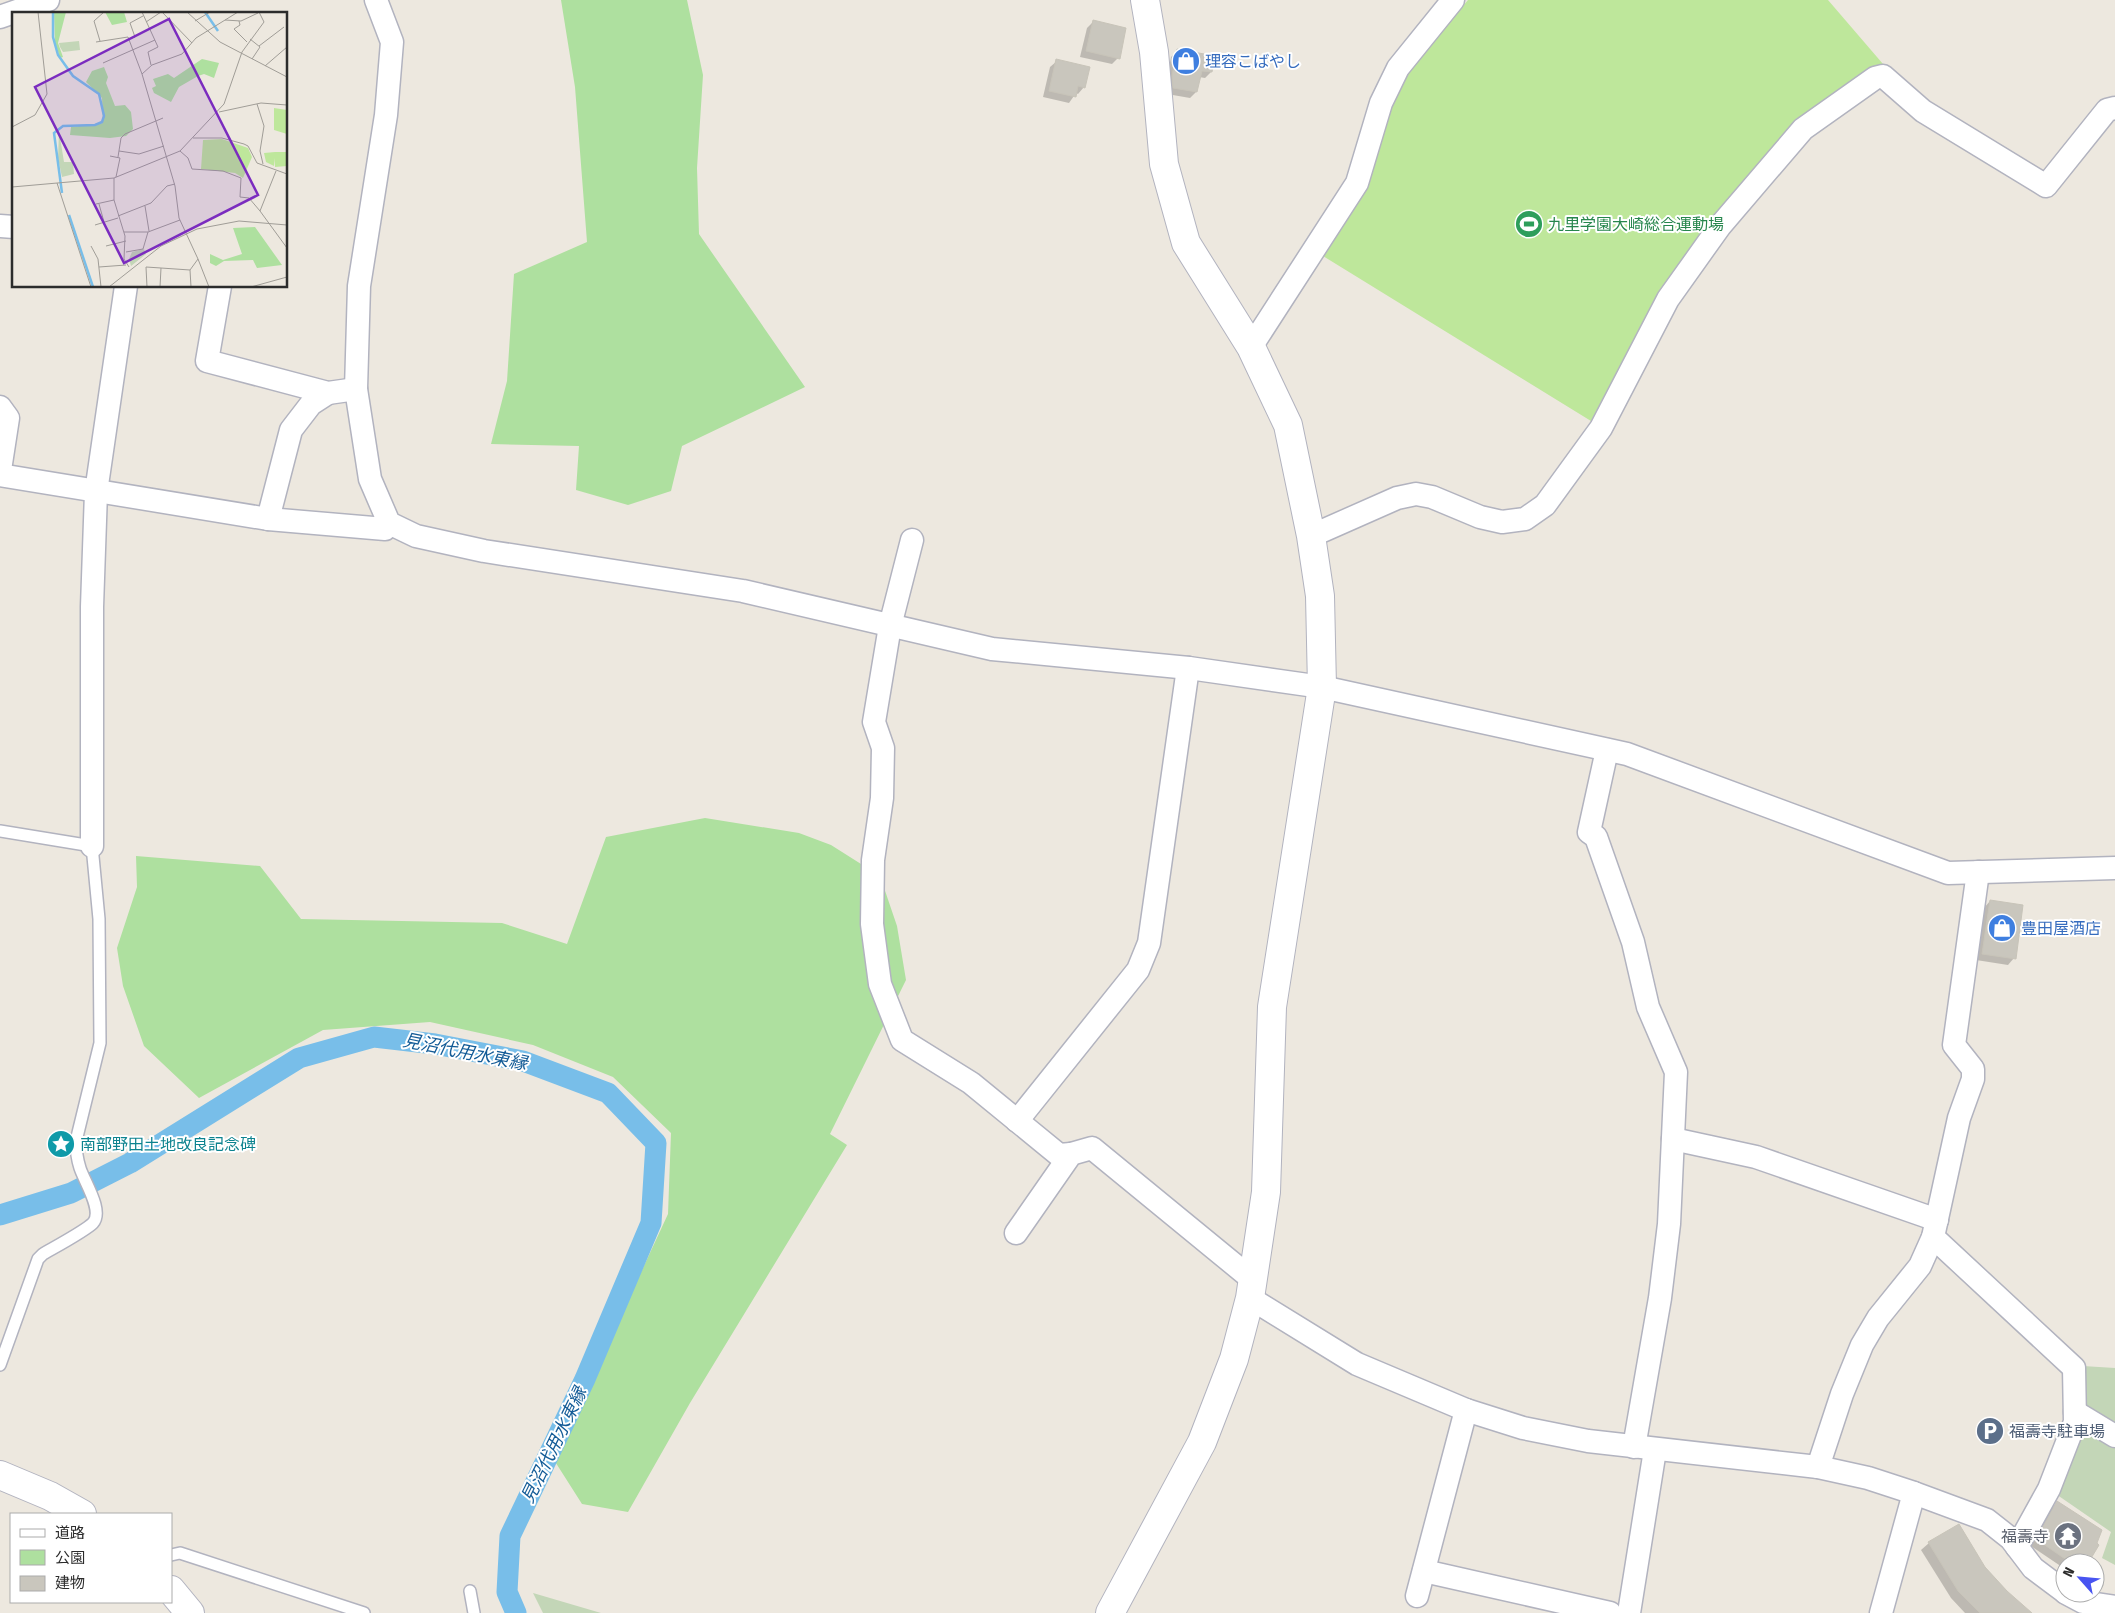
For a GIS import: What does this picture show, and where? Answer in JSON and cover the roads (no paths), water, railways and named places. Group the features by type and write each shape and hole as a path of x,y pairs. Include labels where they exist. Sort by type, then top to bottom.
{"street":[{"path":"14,12 48,0"},
{"path":"376,0 392,42 386,116 359,286 356,389 370,479 389,523 416,536 484,551 743,591 992,649 1188,668 1322,687 1627,754 1948,873 2115,868"},
{"path":"1110,1613 1202,1442 1234,1359 1252,1289 1266,1192 1272,1008 1322,687 1320,596 1311,536 1288,426 1251,348 1186,244 1164,164 1154,52 1145,0"},
{"path":"1251,348 1357,184 1381,103 1398,68 1453,0"},
{"path":"0,17 12,13"},
{"path":"1311,536 1397,498 1416,494 1432,497 1480,517 1502,522 1525,519 1546,505 1601,428 1668,298 1720,226 1803,129 1875,78 1883,76 1923,111 2046,186 2107,110 2115,108"},
{"path":"92,846 92,607 96,492 126,288"},
{"path":"220,288 207,361 328,393 356,389"},
{"path":"268,519 292,430 311,404 328,393"},
{"path":"0,407 8,418 0,470"},
{"path":"0,475 268,519 385,529 389,523"},
{"path":"912,540 890,626 874,722 883,748 882,798 873,870 872,924 880,984 902,1040 971,1083 1059,1155 1071,1154 1092,1148 1252,1289 1345,1358 1466,1410 1523,1428 1588,1441 1818,1467 1868,1478 1914,1492 1987,1520 2011,1539 2033,1568 2055,1585"},
{"path":"1017,1121 1138,970 1149,943 1188,668"},
{"path":"1607,750 1589,832 1596,837 1633,942 1648,1007 1676,1072 1669,1224 1644,1448 1629,1613"},
{"path":"1818,1467 1842,1394 1862,1344 1878,1318 1920,1266 1935,1229 1959,1118 1973,1079 1973,1069 1954,1045 1978,872"},
{"path":"1673,1140 1756,1157 1935,1229 2074,1368 2075,1422 2049,1489 2017,1547"},
{"path":"1016,1233 1071,1154"},
{"path":"1417,1596 1466,1410"},
{"path":"2075,1412 2115,1436"},
{"path":"0,1475 50,1496 80,1513"},
{"path":"1881,1613 1914,1492"},
{"path":"2033,1568 2048,1566 2055,1570"},
{"path":"1424,1571 1610,1613"},
{"path":"172,1591 190,1613"},
{"path":"2088,1603 2115,1608"}],"lane":[{"path":"0,830 92,846 99,919 100,1043 76,1141 76,1153 80,1168 97,1214 93,1223 38,1259 0,1365"},
{"path":"172,1555 180,1553 364,1613"},
{"path":"470,1591 474,1613"}],"waterway":[{"name":"見沼代用水東縁","path":"0,1215 71,1193 130,1163 299,1058 374,1037 435,1044 523,1061 608,1093 656,1143 651,1223 585,1379 510,1536 507,1592 516,1613"}],"place":[{"name":"理容こばやし","path":"1186,61"},
{"name":"九里学園大崎総合運動場","path":"1529,224"},
{"name":"豊田屋酒店","path":"2002,928"},
{"name":"南部野田土地改良記念碑","path":"61,1144"},
{"name":"福壽寺駐車場","path":"1990,1431"},
{"name":"福壽寺","path":"2068,1536"}]}
